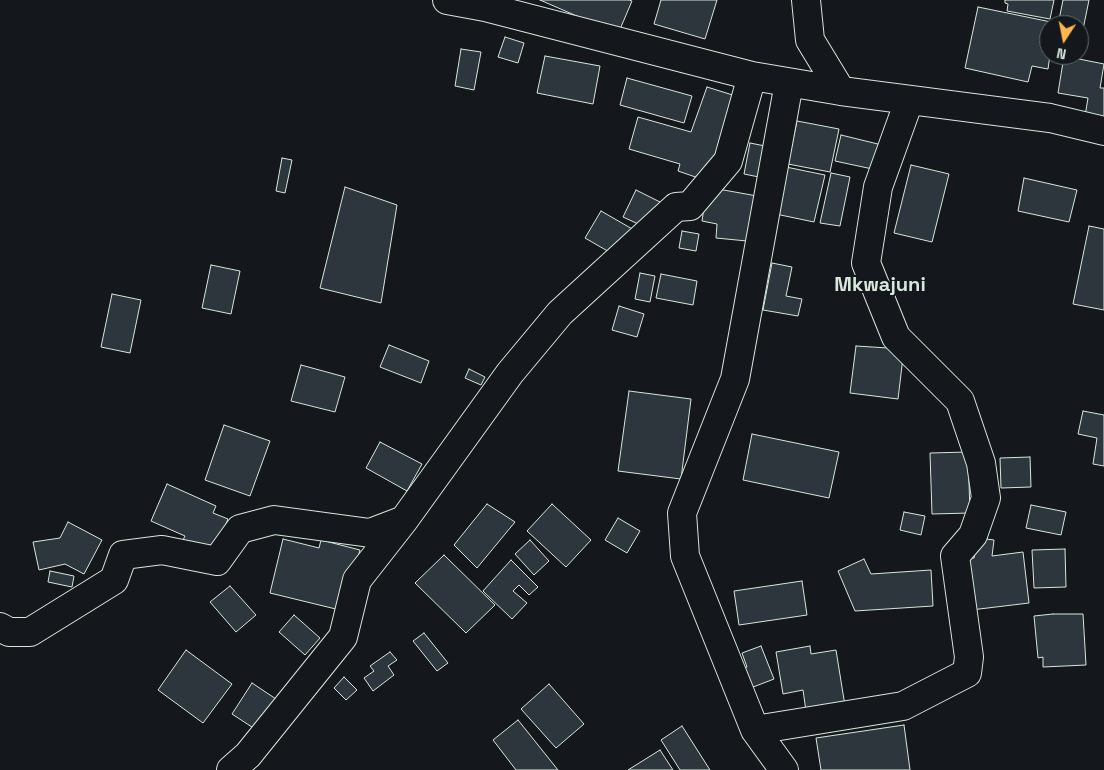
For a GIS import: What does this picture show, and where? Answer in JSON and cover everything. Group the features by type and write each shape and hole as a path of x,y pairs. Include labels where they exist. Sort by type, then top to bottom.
{"street":[{"path":"447,0 485,7 752,76 909,101 1050,118 1104,131"},
{"path":"806,0 810,40 841,91"},
{"path":"231,770 248,755 343,637 357,580 404,520 510,373 560,313 676,206 690,206 728,161 752,76"},
{"path":"784,770 755,730 685,556 682,513 735,379 789,83"},
{"path":"755,730 903,706 967,673 969,657 954,556 973,535 986,498 981,462 960,401 896,336 866,263 878,188 909,101"},
{"path":"0,627 9,632 30,632 114,580 123,555 162,550 217,561 240,529 274,520 370,533 404,520"}],"building":[{"path":"540,0 629,0 632,1 618,34"},
{"path":"661,0 717,0 705,39 654,24"},
{"path":"1005,0 1054,0 1051,15 1039,15 1039,17 1007,11 1008,4 1005,3"},
{"path":"1063,0 1089,0 1086,15 1060,15"},
{"path":"978,7 1039,20 1039,65 1049,65 1048,69 1032,66 1028,82 965,68"},
{"path":"505,37 524,43 518,63 498,57"},
{"path":"461,49 481,52 474,90 455,86"},
{"path":"545,56 600,66 593,104 537,93"},
{"path":"1089,61 1104,64 1100,88 1104,88 1104,125 1084,122 1088,98 1058,93 1063,65 1089,65"},
{"path":"627,78 692,96 684,123 620,105"},
{"path":"707,87 739,97 710,182 678,171 680,164 629,149 638,117 691,132"},
{"path":"797,121 839,129 830,172 788,164"},
{"path":"841,135 882,145 877,170 835,161"},
{"path":"750,143 765,146 759,177 744,174"},
{"path":"282,158 292,160 285,193 276,191"},
{"path":"911,165 949,174 932,242 894,233"},
{"path":"781,166 825,175 814,222 771,213"},
{"path":"831,173 850,177 840,226 820,223"},
{"path":"1024,178 1077,190 1069,222 1018,211"},
{"path":"345,187 397,205 381,303 320,288"},
{"path":"707,187 757,196 752,230 748,229 747,241 716,238 717,224 702,221"},
{"path":"636,190 660,202 647,228 623,217"},
{"path":"601,211 634,230 618,257 585,238"},
{"path":"1089,226 1104,229 1104,310 1073,304"},
{"path":"682,231 699,234 696,251 679,248"},
{"path":"772,263 792,267 786,296 802,299 798,316 763,310"},
{"path":"211,265 240,271 231,314 202,308"},
{"path":"640,273 655,276 650,302 635,299"},
{"path":"661,274 697,281 693,305 656,298"},
{"path":"112,294 141,300 130,353 101,347"},
{"path":"619,306 644,314 637,337 612,330"},
{"path":"389,345 429,361 421,383 380,367"},
{"path":"856,346 904,349 898,399 850,393"},
{"path":"301,365 345,377 335,412 291,401"},
{"path":"469,369 485,377 481,385 465,378"},
{"path":"629,391 691,399 681,479 618,471"},
{"path":"1083,411 1104,415 1104,466 1093,464 1097,438 1078,434"},
{"path":"224,425 270,441 250,496 205,480"},
{"path":"752,434 839,452 829,498 743,480"},
{"path":"380,442 422,464 407,491 366,468"},
{"path":"968,452 970,513 932,514 930,453"},
{"path":"1030,457 1031,487 1001,488 1000,458"},
{"path":"167,484 216,506 213,513 228,519 213,555 182,542 185,536 151,521"},
{"path":"487,504 515,522 477,568 454,545"},
{"path":"552,504 591,540 566,567 527,531"},
{"path":"1031,505 1066,512 1061,535 1026,528"},
{"path":"904,512 925,516 921,535 900,530"},
{"path":"618,518 640,531 627,553 605,540"},
{"path":"68,522 102,540 84,574 65,564 39,570 33,542 60,538"},
{"path":"978,538 994,540 992,556 1023,552 1029,603 971,610 965,559 974,558"},
{"path":"283,539 319,548 321,540 360,550 344,611 270,593"},
{"path":"530,540 549,561 534,575 515,554"},
{"path":"1065,549 1066,587 1034,588 1032,550"},
{"path":"444,555 495,605 466,633 415,583"},
{"path":"864,559 871,574 931,570 933,606 855,611 838,571"},
{"path":"511,560 538,587 529,595 519,585 513,591 527,603 512,619 483,591"},
{"path":"50,571 74,576 72,587 48,582"},
{"path":"802,581 807,615 739,625 734,591"},
{"path":"230,586 256,615 236,632 210,602"},
{"path":"1083,614 1086,665 1043,667 1043,657 1038,658 1034,616"},
{"path":"294,615 320,638 305,655 279,632"},
{"path":"424,633 448,663 437,671 413,641"},
{"path":"761,646 774,679 748,689 741,670 747,667 742,653"},
{"path":"810,646 811,654 836,650 845,706 806,711 803,690 783,694 776,652"},
{"path":"186,650 232,684 203,723 158,690"},
{"path":"390,652 397,660 388,666 394,675 373,691 364,678 374,671 370,666"},
{"path":"344,677 357,690 346,700 334,688"},
{"path":"252,683 279,701 258,731 232,714"},
{"path":"549,684 584,724 556,748 521,709"},
{"path":"518,720 558,770 516,770 493,740"},
{"path":"904,725 910,770 821,770 816,738"},
{"path":"682,726 710,770 680,770 661,740"},
{"path":"660,750 673,770 628,770"}],"district":[{"name":"Mkwajuni","path":"880,286"}]}
